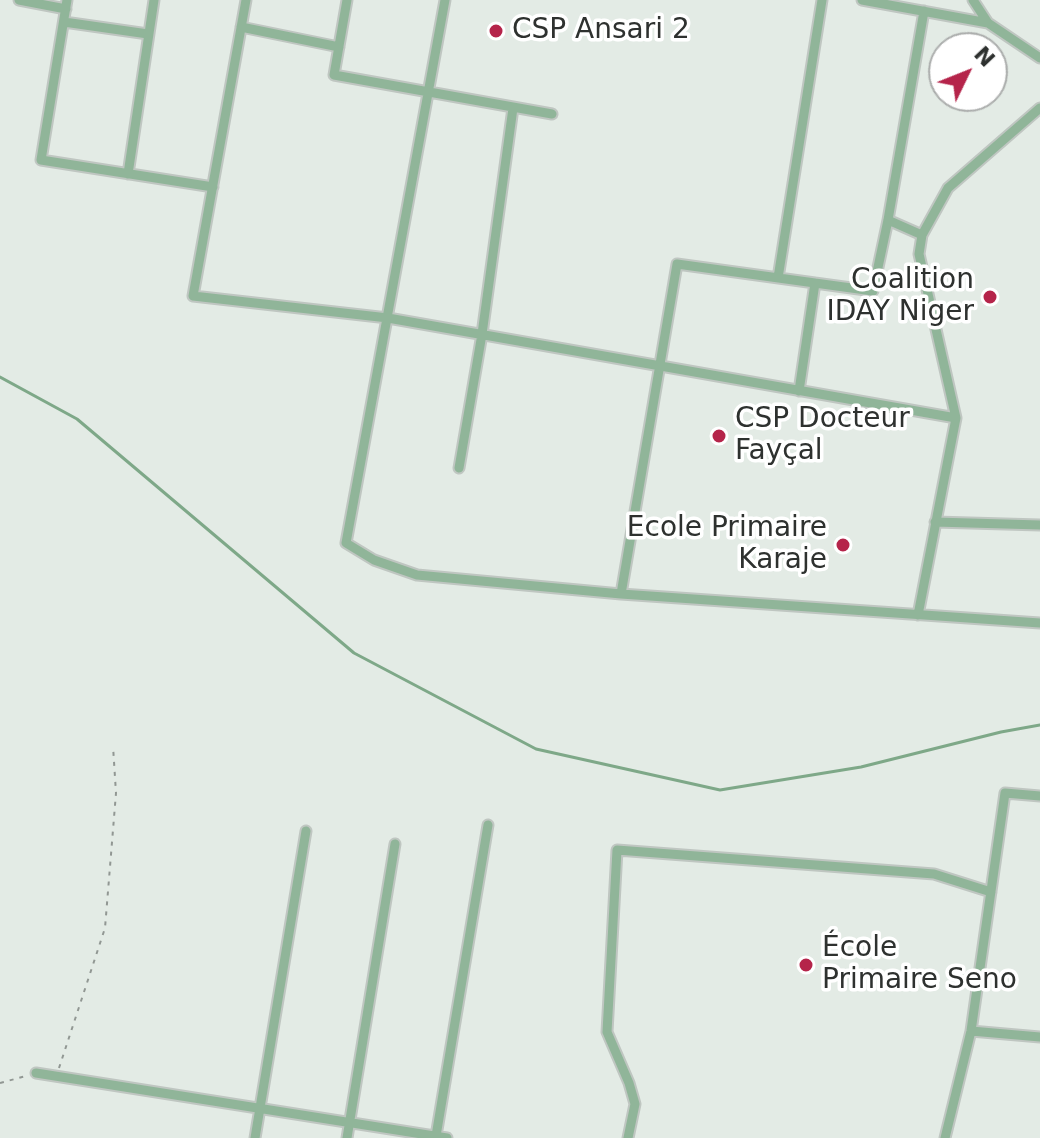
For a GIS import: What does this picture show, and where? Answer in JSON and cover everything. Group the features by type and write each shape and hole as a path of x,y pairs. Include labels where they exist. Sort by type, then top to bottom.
{"street":[{"path":"19,0 67,5 41,160 213,187"},
{"path":"128,174 154,0"},
{"path":"246,0 193,296 388,318 956,418"},
{"path":"347,0 334,75 552,114"},
{"path":"445,0 346,543 374,560 417,575 621,594 1040,623"},
{"path":"778,278 822,0"},
{"path":"862,0 896,3 988,23"},
{"path":"973,0 988,23 1040,58"},
{"path":"621,594 677,264 873,291 924,11"},
{"path":"64,22 148,34"},
{"path":"241,27 339,47"},
{"path":"459,468 482,334 513,108"},
{"path":"918,615 956,418 919,254 922,235 948,188 1040,108"},
{"path":"888,220 922,235"},
{"path":"799,391 815,283"},
{"path":"935,522 1040,525"},
{"path":"945,1138 971,1031 1005,793 1040,796"},
{"path":"436,1136 488,825"},
{"path":"255,1138 306,831"},
{"path":"347,1138 395,844"},
{"path":"628,1138 635,1104 607,1032 617,850 934,874 991,892"},
{"path":"971,1031 1040,1037"},
{"path":"36,1073 447,1138"}],"path":[{"path":"56,1077 105,928 116,793 113,746"},
{"path":"0,1083 36,1073"}],"waterway":[{"path":"0,377 77,419 354,653 536,749 720,790 861,767 1040,725"}],"place":[{"name":"CSP Ansari 2","path":"496,31"},
{"name":"Coalition IDAY Niger","path":"990,297"},
{"name":"CSP Docteur Fayçal","path":"719,436"},
{"name":"Ecole Primaire Karaje","path":"843,545"},
{"name":"École Primaire Seno","path":"806,965"}]}
